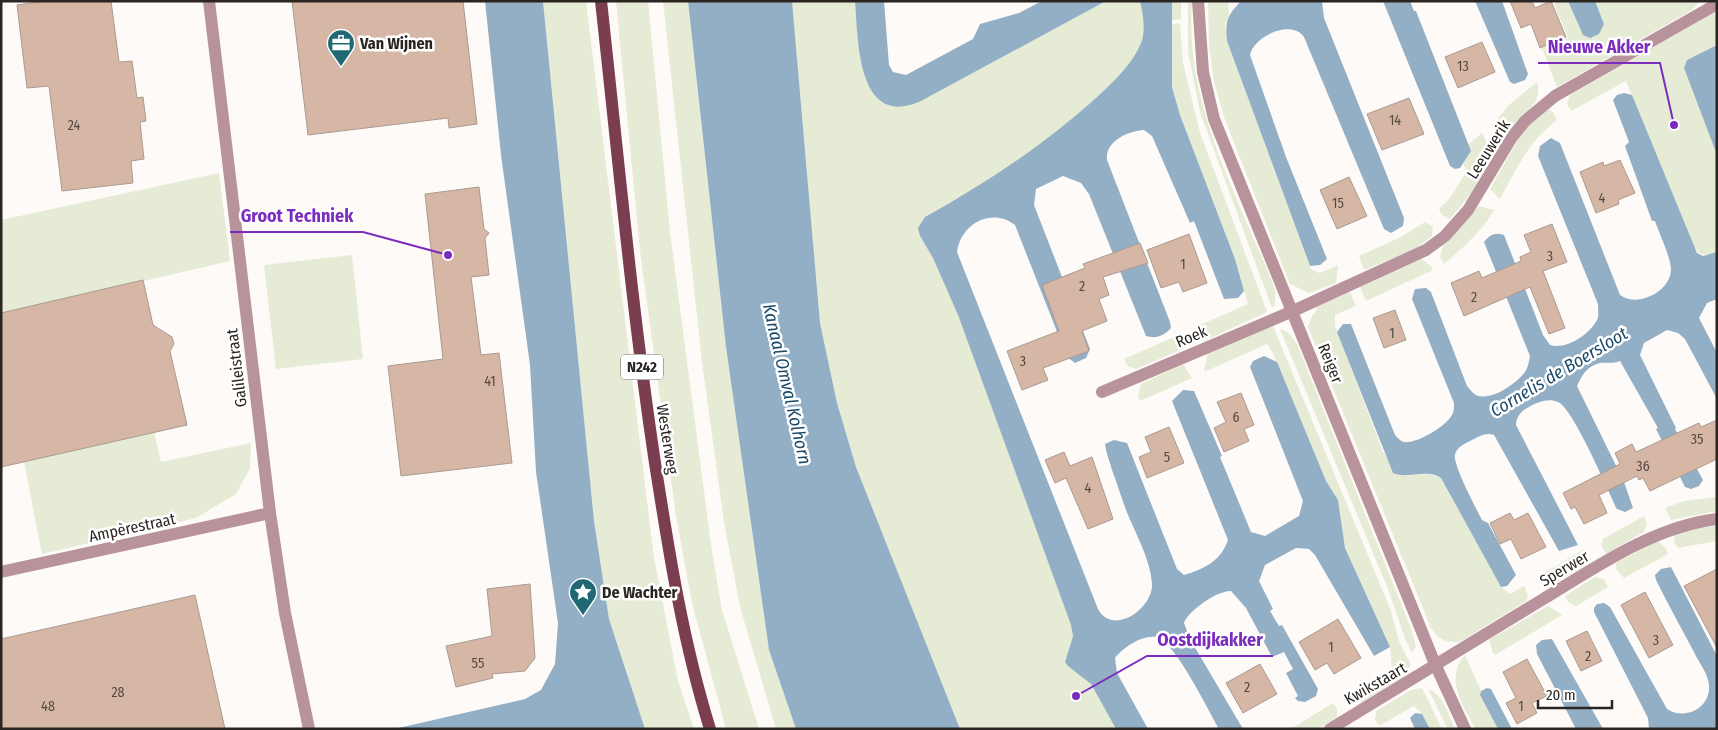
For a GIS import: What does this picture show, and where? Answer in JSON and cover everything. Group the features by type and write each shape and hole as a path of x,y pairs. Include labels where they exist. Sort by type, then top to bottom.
{"main road":[{"name":"Westerweg","path":"601,1 647,408 678,605 697,688 710,729"}],"street":[{"name":"Galileistraat","path":"209,1 270,513 285,613 309,729"},
{"name":"Reiger","path":"1198,1 1203,72 1214,118 1435,664 1465,729"},
{"name":"Leeuwerik","path":"1292,311 1426,250 1445,236 1468,210 1480,193 1512,137 1525,121 1555,96 1717,4"},
{"name":"Roek","path":"1102,392 1292,311"},
{"name":"Ampèrestraat","path":"1,572 270,513"},
{"name":"Sperwer","path":"1435,664 1603,564 1665,531 1694,522 1717,519"},
{"name":"Kwikstaart","path":"1330,729 1435,664"}],"green space":[{"path":"543,1 586,1 654,558 678,681 694,729 645,729 609,619 594,521"},
{"path":"616,1 648,1 670,232 712,552 722,610 759,729 726,729 692,603 676,516 640,251"},
{"path":"663,1 688,1 726,347 769,650 796,729 776,729 740,607 724,522 702,362"},
{"path":"792,1 855,1 860,53 872,90 879,100 921,101 1106,1 1140,1 1144,22 1143,38 1133,59 1115,79 1056,132 992,177 925,217 920,236 933,258 958,315 1071,625 1073,635 1065,662 1091,684 1116,729 960,729 856,467 837,403 820,323"},
{"path":"1172,1 1181,1 1181,19 1172,20"},
{"path":"1188,1 1192,1 1192,39 1196,77 1205,113 1230,184 1275,289 1275,305 1272,308 1200,112 1188,52"},
{"path":"1208,1 1228,1 1229,14 1225,24 1227,41 1310,267 1312,270 1320,273 1338,265 1336,283 1309,293 1290,284 1225,120 1214,82 1209,45"},
{"path":"1560,1 1568,1 1583,35 1604,24 1595,1 1700,1 1692,10 1557,87 1542,48 1568,37 1554,4"},
{"path":"1717,11 1717,45 1687,60 1684,68 1717,155 1717,252 1704,255 1698,252 1691,241 1626,81 1571,111 1567,104 1570,95"},
{"path":"1180,24 1183,63 1200,133 1267,312 1204,341 1198,326 1248,304 1235,259 1180,115 1172,86 1172,25"},
{"path":"1537,82 1537,97 1534,103 1506,133 1498,118 1509,105"},
{"path":"1548,109 1553,112 1557,120 1531,146 1500,199 1490,189 1524,129"},
{"path":"1482,133 1493,154 1473,191 1450,219 1442,215 1439,209 1450,198 1467,171 1463,164 1470,151 1468,145"},
{"path":"219,173 230,261 1,314 1,220"},
{"path":"1479,206 1494,210 1478,233 1444,264 1440,257 1443,246"},
{"path":"1425,222 1433,227 1432,236 1414,250 1364,270 1359,256 1401,237"},
{"path":"352,255 363,359 276,369 264,265"},
{"path":"1421,259 1431,266 1433,270 1366,301 1360,287"},
{"path":"1350,292 1356,306 1335,315 1335,326 1383,452 1399,476 1430,474 1441,478 1501,587 1510,594 1524,586 1528,595 1526,601 1460,642 1443,640 1431,628 1308,327 1312,316 1317,310 1316,307"},
{"path":"1273,326 1391,611 1399,641 1411,665 1403,678 1362,702 1346,696 1392,668 1390,647 1345,548 1338,500 1326,481 1273,353 1267,344 1204,372 1208,353"},
{"path":"1280,329 1288,332 1297,344 1412,631 1416,647 1412,653 1388,589"},
{"path":"1179,335 1185,348 1136,369 1128,366 1124,359"},
{"path":"1183,364 1192,378 1140,401 1138,396 1141,384"},
{"path":"154,432 161,462 251,443 250,468 236,494 196,518 42,554 24,462"},
{"path":"1717,497 1717,511 1671,520 1665,508 1684,501"},
{"path":"1644,516 1647,523 1644,532 1606,554 1601,545 1603,539"},
{"path":"1717,525 1717,541 1678,548 1674,542 1675,533"},
{"path":"1657,541 1665,547 1668,554 1624,578 1616,569 1616,563"},
{"path":"1584,549 1587,553 1584,566 1552,585 1545,583 1541,575"},
{"path":"1595,577 1604,579 1608,587 1576,606 1568,602 1565,596"},
{"path":"1548,606 1562,615 1495,655 1493,653 1489,640"},
{"path":"1465,655 1481,691 1480,695 1498,729 1476,729 1461,702 1456,682 1456,673"},
{"path":"1422,688 1442,729 1430,729 1420,711 1414,706 1379,726 1375,719 1376,711 1411,690"},
{"path":"1428,689 1439,696 1455,729 1448,729"},
{"path":"1333,703 1337,709 1337,717 1318,729 1291,729"}],"water":[{"path":"485,1 543,1 594,521 609,619 645,729 394,729 525,699 541,690 555,664 558,623 536,472 530,365 501,155"},
{"name":"Kanaal Omval Kolhorn","path":"688,1 792,1 820,323 837,403 856,467 960,729 796,729 769,650 726,347"},
{"path":"855,1 884,1 889,65 893,72 906,75 973,39 980,24 1019,13 1042,1 1106,1 921,101 900,107 884,103 873,92 865,76 860,57"},
{"path":"1140,1 1172,1 1172,87 1180,115 1235,259 1244,291 1238,298 1224,299 1194,221 1190,223 1152,136 1144,130 1131,132 1114,142 1107,153 1107,160 1170,322 1171,328 1166,333 1156,337 1146,336 1089,194 1081,183 1063,176 1036,189 1034,205 1090,349 1086,358 1075,363 1067,357 1015,225 1006,220 996,218 978,221 964,233 957,252 1098,609 1105,617 1113,620 1122,620 1140,610 1147,602 1152,583 1145,555 1124,505 1105,444 1114,440 1127,443 1177,569 1184,575 1211,563 1221,553 1228,540 1172,401 1183,390 1194,391 1222,456 1220,457 1251,532 1265,536 1299,516 1303,501 1250,367 1253,361 1264,356 1277,362 1326,481 1338,500 1345,548 1390,647 1374,656 1315,555 1309,549 1296,548 1265,565 1259,581 1273,609 1270,611 1279,626 1282,625 1318,689 1316,696 1305,702 1298,701 1295,698 1298,696 1286,673 1293,669 1284,652 1272,657 1246,608 1231,591 1219,594 1204,602 1191,613 1184,623 1190,639 1243,729 1219,729 1183,665 1166,643 1159,638 1148,637 1141,639 1123,649 1115,658 1117,673 1148,729 1116,729 1091,684 1065,662 1073,636 1071,625 958,315 933,258 920,236 918,228 925,217 992,177 1056,132 1115,79 1133,59 1143,38 1144,22"},
{"path":"1241,1 1322,1 1324,18 1404,218 1403,226 1391,233 1384,229 1304,37 1298,32 1291,30 1274,32 1258,42 1250,55 1286,157 1327,259 1320,265 1310,266 1227,41 1226,28 1228,19"},
{"path":"1383,1 1410,1 1414,11 1416,11 1471,151 1460,168 1455,169 1450,166"},
{"path":"1475,1 1502,1 1528,74 1525,80 1514,84 1510,82"},
{"path":"1568,1 1595,1 1604,24 1599,34 1590,38 1583,35"},
{"path":"1717,45 1717,155 1684,68 1687,60"},
{"name":"Cornelis de Boersloot","path":"1624,93 1632,95 1697,253 1703,256 1717,252 1717,299 1707,303 1699,318 1717,353 1717,399 1685,339 1678,333 1667,330 1644,343 1640,355 1675,429 1703,480 1699,486 1691,489 1685,487 1656,429 1658,428 1620,361 1600,363 1592,366 1583,375 1577,386 1624,482 1633,508 1625,512 1617,509 1581,434 1558,402 1551,400 1543,401 1526,408 1516,422 1578,545 1559,551 1494,435 1486,434 1480,436 1462,446 1456,452 1455,460 1470,497 1482,520 1488,523 1516,575 1507,586 1501,587 1441,478 1430,474 1399,475 1393,473 1337,332 1343,324 1351,324 1395,435 1404,442 1410,442 1438,429 1453,414 1454,408 1454,403 1412,299 1415,289 1426,288 1431,292 1467,386 1475,394 1489,396 1496,394 1516,381 1527,369 1530,356 1484,242 1491,235 1504,235 1543,335 1550,345 1556,346 1570,343 1589,331 1598,318 1598,304 1538,156 1540,146 1551,138 1560,143 1620,295 1627,299 1635,300 1651,296 1659,291 1669,278 1671,270 1667,252 1655,221 1652,221 1625,146 1629,142 1613,100 1617,95"},
{"path":"1671,567 1717,656 1717,729 1649,729 1648,718 1594,612 1597,604 1604,603 1610,607 1667,709 1675,713 1683,713 1698,709 1707,697 1709,689 1708,680 1655,575 1661,569"},
{"path":"1552,639 1603,729 1576,729 1537,654 1536,645 1542,640"},
{"path":"1487,688 1491,689 1512,729 1498,729 1480,695 1481,691"},
{"path":"1415,713 1422,714 1430,729 1415,729 1410,718"}],"building":[{"path":"45,1 111,1 119,62 132,61 137,98 143,97 146,121 140,122 144,159 131,161 133,183 62,191 49,86 27,88 17,5"},
{"path":"292,1 463,1 477,124 449,128 448,118 308,135"},
{"path":"1510,1 1532,1 1535,8 1551,1 1566,37 1540,48 1531,24 1521,28"},
{"path":"1482,42 1495,72 1458,88 1445,57"},
{"path":"1409,98 1424,134 1382,150 1367,114"},
{"path":"1620,160 1635,193 1618,200 1619,204 1596,213 1580,172 1603,162 1604,166"},
{"path":"1349,177 1367,216 1337,229 1320,190"},
{"path":"479,187 484,229 489,233 485,238 489,275 471,277 481,355 499,353 512,463 401,476 388,366 443,359 425,194"},
{"path":"1552,224 1567,262 1543,271 1565,328 1549,334 1530,287 1464,316 1451,283 1479,271 1482,278 1521,261 1520,257 1531,252 1524,235"},
{"path":"1189,234 1207,283 1183,292 1179,282 1161,288 1147,250"},
{"path":"1140,243 1148,263 1103,277 1109,295 1099,299 1107,321 1082,331 1089,351 1043,368 1048,380 1022,390 1007,351 1059,331 1042,285 1085,268 1083,264"},
{"path":"143,280 153,325 172,337 174,344 170,351 187,425 1,467 1,313"},
{"path":"1395,310 1406,340 1384,348 1373,318"},
{"path":"1241,393 1254,425 1244,429 1249,441 1224,452 1214,428 1226,422 1217,402"},
{"path":"1717,420 1717,459 1650,491 1643,478 1639,480 1637,476 1599,495 1607,513 1584,524 1575,507 1571,509 1563,493 1620,464 1615,453 1632,444 1636,452 1699,423 1701,427"},
{"path":"1169,427 1184,463 1147,478 1139,457 1151,452 1145,437"},
{"path":"1064,452 1070,466 1092,457 1113,519 1088,529 1066,478 1055,483 1045,460"},
{"path":"1510,513 1514,520 1528,513 1546,547 1521,559 1511,539 1500,544 1490,523"},
{"path":"1717,569 1717,648 1684,586"},
{"path":"530,584 535,658 525,671 492,674 493,678 456,687 446,646 492,636 487,589"},
{"path":"1645,592 1673,645 1649,658 1621,605"},
{"path":"195,595 225,729 1,729 1,639"},
{"path":"1338,619 1361,658 1334,674 1327,663 1315,670 1299,642"},
{"path":"1587,631 1602,661 1581,671 1566,641"},
{"path":"1527,659 1547,696 1532,703 1537,713 1517,724 1506,703 1516,698 1503,672"},
{"path":"1260,664 1277,694 1243,713 1226,683"}],"place":[{"name":"Van Wijnen","path":"341,67"},
{"name":"Nieuwe Akker","path":"1674,125"},
{"name":"Groot Techniek","path":"448,255"},
{"name":"De Wachter","path":"583,616"},
{"name":"Oostdijkakker","path":"1076,696"}]}
